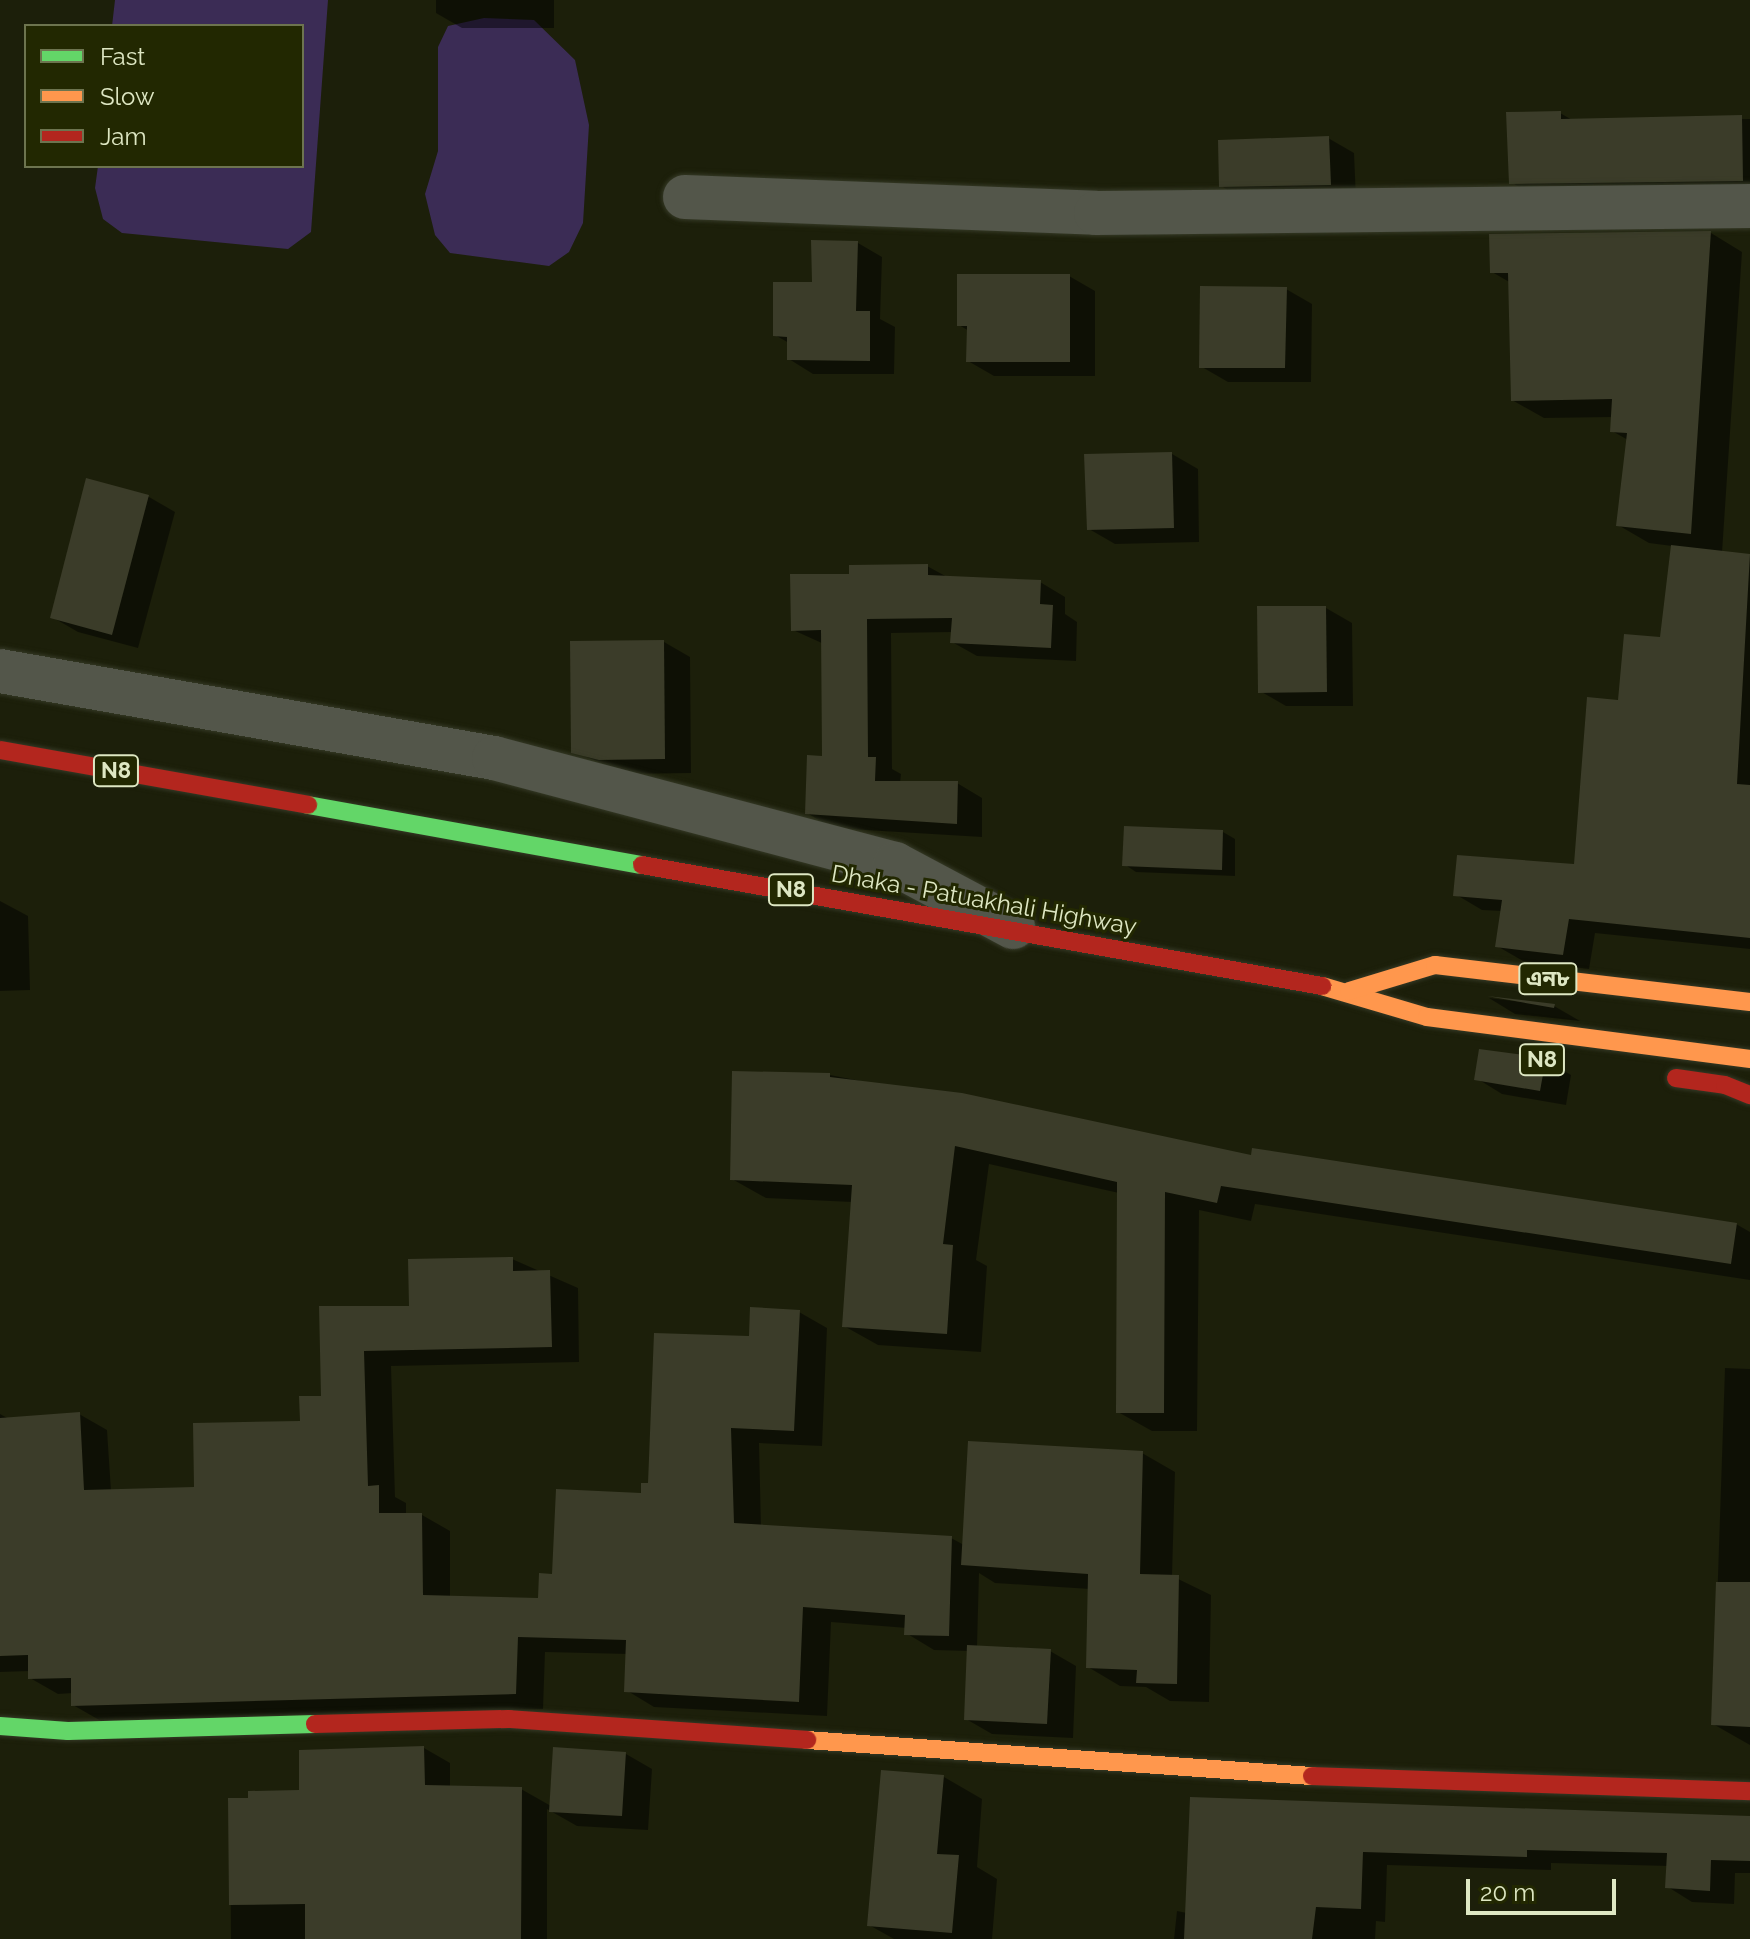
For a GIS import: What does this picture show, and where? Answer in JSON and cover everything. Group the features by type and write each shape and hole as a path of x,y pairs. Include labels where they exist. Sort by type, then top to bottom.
{"main road":[{"name":"Dhaka - Patuakhali Highway","path":"0,750 1015,928 1349,991"},
{"name":"এন৮","path":"1349,991 1435,965 1750,1002"},
{"name":"N8","path":"1349,991 1430,989"},
{"name":"N8","path":"1349,991 1411,1034"},
{"name":"N8","path":"1349,991 1427,1017 1750,1059"},
{"path":"1650,1074 1725,1085 1750,1095"},
{"path":"0,1726 68,1731 509,1719 1400,1782 1750,1791"}],"street":[{"path":"685,197 1096,213 1750,206"},
{"path":"0,671 494,758 895,864 1015,928"}],"shaded area":[{"path":"115,0 328,0 311,232 288,249 122,233 103,219 95,188 98,168 304,168 304,24 112,24"},
{"path":"484,18 534,20 575,60 589,125 583,223 569,252 549,266 450,253 435,235 425,194 438,151 438,47 448,26"}],"building":[{"path":"1561,111 1561,119 1742,115 1743,181 1509,184 1506,112"},
{"path":"1329,136 1331,185 1219,187 1218,140"},
{"path":"1711,231 1691,534 1616,526 1627,433 1610,432 1612,399 1511,401 1508,273 1490,273 1489,234"},
{"path":"811,240 858,241 856,311 870,311 870,361 787,360 787,337 773,336 773,282 812,282"},
{"path":"957,274 1070,274 1070,362 966,362 967,326 957,326"},
{"path":"1200,286 1287,287 1285,368 1199,368"},
{"path":"1172,452 1174,528 1087,530 1084,454"},
{"path":"86,478 149,495 112,635 50,618"},
{"path":"1671,545 1750,554 1737,784 1750,785 1750,938 1569,919 1563,955 1495,947 1502,900 1453,896 1457,855 1574,864 1587,697 1618,700 1624,634 1660,637"},
{"path":"928,564 928,575 1041,580 1040,604 1053,605 1051,648 950,643 952,618 867,619 868,757 876,757 875,781 958,781 957,824 805,814 807,755 822,756 821,630 791,631 790,574 849,574 849,565"},
{"path":"1257,606 1326,606 1327,692 1258,693"},
{"path":"664,640 665,759 599,760 571,753 570,641"},
{"path":"1124,826 1223,830 1222,870 1122,866"},
{"path":"1487,996 1555,1004 1554,1008"},
{"path":"1479,1049 1546,1058 1540,1091 1474,1080"},
{"path":"732,1071 830,1073 830,1077 962,1093 1251,1155 1252,1148 1737,1223 1731,1264 1221,1186 1217,1203 1165,1192 1164,1413 1116,1413 1117,1182 955,1146 943,1244 953,1245 947,1334 842,1327 852,1185 730,1180"},
{"path":"513,1257 513,1271 550,1270 552,1347 364,1351 368,1486 379,1485 379,1513 422,1513 423,1595 538,1598 539,1573 552,1574 556,1489 641,1493 641,1483 648,1483 654,1333 749,1336 750,1307 800,1310 794,1431 731,1428 734,1523 952,1536 949,1636 904,1635 905,1615 803,1607 799,1702 624,1692 626,1640 518,1637 516,1694 71,1706 71,1678 28,1679 28,1655 0,1656 0,1418 80,1412 84,1490 194,1487 193,1423 300,1421 299,1396 321,1396 319,1306 409,1306 408,1259"},
{"path":"968,1441 1143,1451 1140,1574 1179,1575 1177,1684 1136,1683 1137,1670 1086,1668 1088,1574 961,1565"},
{"path":"1716,1582 1750,1582 1750,1727 1711,1725"},
{"path":"967,1645 1051,1649 1047,1724 964,1720"},
{"path":"424,1746 425,1785 522,1787 521,1939 305,1939 305,1904 229,1905 228,1798 248,1798 248,1791 299,1790 299,1750"},
{"path":"553,1747 626,1752 622,1816 549,1812"},
{"path":"881,1770 944,1775 937,1854 959,1855 952,1933 867,1926"},
{"path":"1190,1797 1750,1816 1750,1861 1711,1860 1710,1891 1665,1888 1667,1853 1527,1850 1527,1857 1363,1852 1361,1909 1316,1907 1312,1939 1184,1939"}],"traffic: fast":[{"path":"308,805 642,865"},
{"path":"0,1726 68,1731 315,1724"}],"traffic: slow":[{"path":"1349,991 1435,965 1750,1002"},
{"path":"1322,986 1427,1017 1750,1059"},
{"path":"807,1740 1312,1776"}],"traffic: jam":[{"path":"0,750 308,805"},
{"path":"642,865 1322,986"},
{"path":"1676,1078 1725,1085 1750,1095"},
{"path":"315,1724 509,1719 807,1740"},
{"path":"1312,1776 1750,1791"}]}
